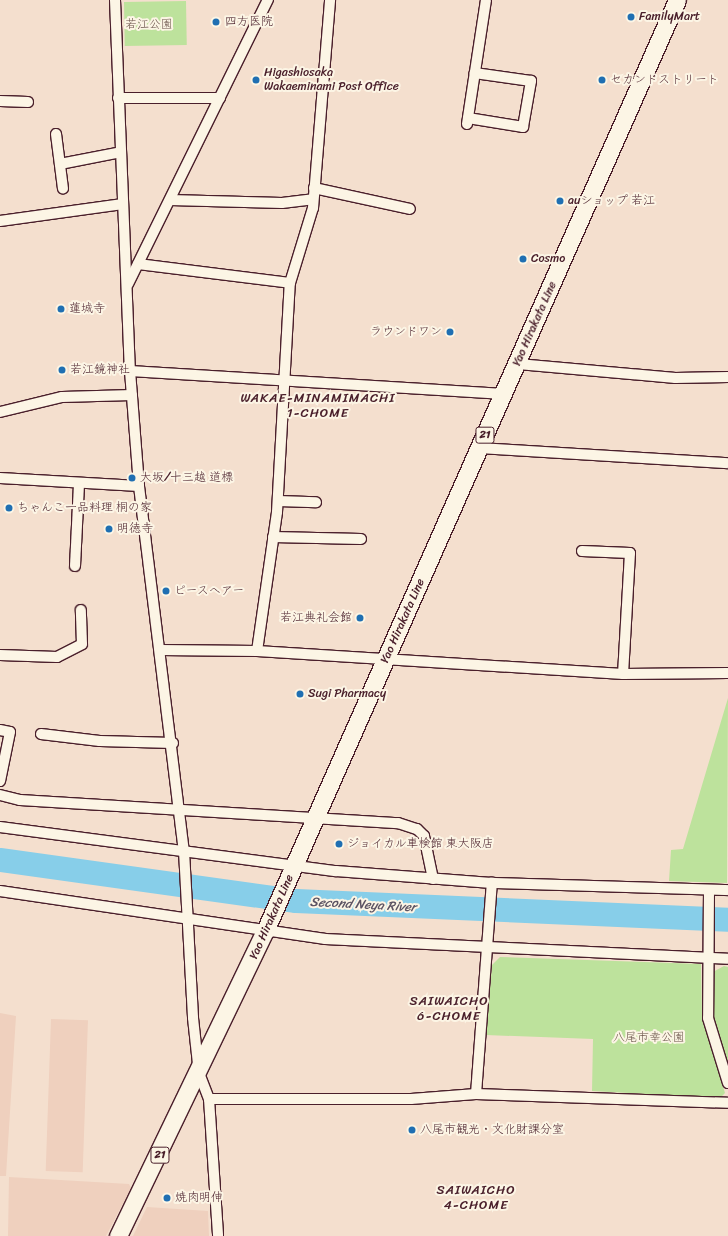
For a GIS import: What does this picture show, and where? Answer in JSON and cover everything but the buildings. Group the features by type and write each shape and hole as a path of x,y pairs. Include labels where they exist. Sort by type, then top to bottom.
{"main road":[{"name":"Yao Hirakata Line","path":"118,1236 199,1073 294,867 518,364 677,0"}],"street":[{"path":"115,0 130,371 139,486 173,743 184,851 199,1073 209,1099 218,1236"},
{"path":"127,286 268,0"},
{"path":"256,651 278,501 283,381 290,282 313,199 330,0"},
{"path":"475,73 531,80 523,127 467,121 486,0"},
{"path":"118,98 220,98"},
{"path":"0,101 28,102"},
{"path":"56,134 63,189"},
{"path":"60,164 121,152"},
{"path":"314,188 410,209"},
{"path":"170,200 282,203 313,199"},
{"path":"0,221 123,204"},
{"path":"138,264 290,282"},
{"path":"518,364 675,378 728,377"},
{"path":"130,371 504,394"},
{"path":"0,412 62,397 132,395"},
{"path":"480,448 728,463"},
{"path":"0,478 79,484 139,486"},
{"path":"75,566 79,484"},
{"path":"278,501 316,502"},
{"path":"273,537 361,539"},
{"path":"582,551 630,553 622,674"},
{"path":"0,655 56,657 82,644 81,610"},
{"path":"160,650 256,651 622,674 728,673"},
{"path":"0,730 10,732 0,781"},
{"path":"41,734 100,742 173,743"},
{"path":"0,795 20,800 398,823 417,829 424,836 433,879"},
{"path":"0,827 294,867 492,883 728,890"},
{"path":"476,1094 492,883"},
{"path":"709,890 707,958 708,1018 728,1083"},
{"path":"0,891 188,918 267,926 325,939 486,949 728,959"},
{"path":"209,1099 411,1099 476,1094 728,1103"}],"shaded area":[{"path":"0,1013 16,1016 6,1176 0,1176"},
{"path":"51,1019 88,1020 83,1172 46,1171"},
{"path":"9,1177 129,1184 131,1188 106,1236 8,1236"},
{"path":"147,1207 208,1211 209,1236 133,1236"}],"green space":[{"name":"若江公園","path":"186,1 187,45 125,46 124,2"},
{"path":"728,698 727,883 669,881 671,850 683,849"},
{"name":"八尾市幸公園","path":"500,957 701,964 702,1018 725,1093 720,1098 592,1091 593,1039 486,1035 492,965"},
{"path":"724,966 728,967 728,1071 713,1016 711,973"}],"waterway":[{"name":"Second Neya River","path":"0,860 296,901 728,920"}],"place":[{"name":"FamilyMart","path":"631,17"},
{"name":"四方医院","path":"216,22"},
{"name":"Higashiosaka Wakaeminami Post Office","path":"256,80"},
{"name":"セカンドストリート","path":"602,80"},
{"name":"auショップ 若江","path":"560,201"},
{"name":"Cosmo","path":"523,259"},
{"name":"蓮城寺","path":"61,309"},
{"name":"ラウンドワン","path":"450,332"},
{"name":"若江鏡神社","path":"62,370"},
{"name":"大坂/十三越 道標","path":"132,478"},
{"name":"ちゃんこ一品料理 桐の家","path":"9,508"},
{"name":"明徳寺","path":"109,529"},
{"name":"ピースヘアー","path":"166,591"},
{"name":"若江典礼会館","path":"360,618"},
{"name":"Sugi Pharmacy","path":"300,694"},
{"name":"ジョイカル車検館 東大阪店","path":"339,844"},
{"name":"八尾市観光・文化財課分室","path":"412,1130"},
{"name":"焼肉明伸","path":"167,1198"}],"district":[{"name":"WAKAE-MINAMIMACHI 1-CHOME","path":"318,406"},
{"name":"SAIWAICHO 6-CHOME","path":"449,1010"},
{"name":"SAIWAICHO 4-CHOME","path":"476,1198"}]}
